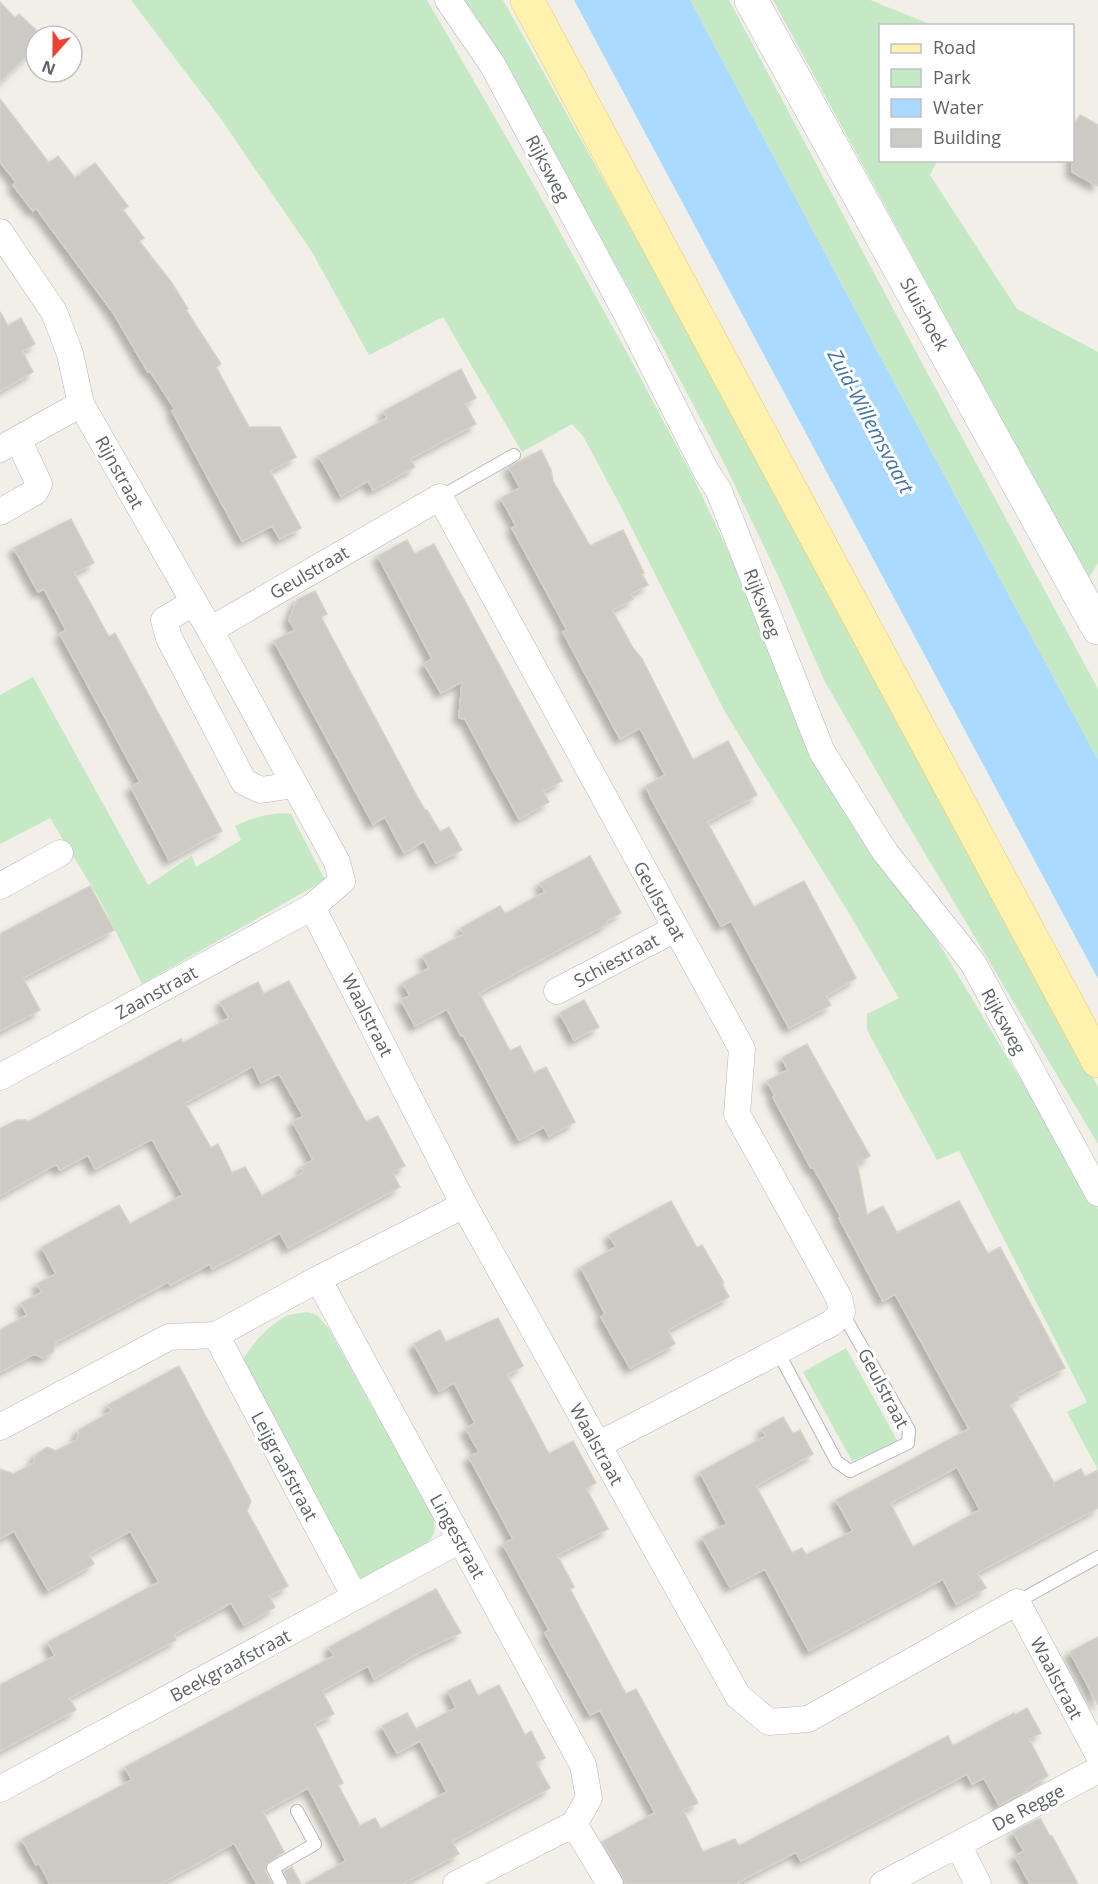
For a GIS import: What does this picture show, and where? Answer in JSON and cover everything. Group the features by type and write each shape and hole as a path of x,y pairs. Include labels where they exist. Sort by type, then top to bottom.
{"main road":[{"path":"527,0 1098,1061"}],"street":[{"name":"Rijksweg","path":"448,0 492,64 624,309 706,471 719,491 822,752 885,852 973,963 1098,1193"},
{"name":"Sluishoek","path":"751,0 1096,615"},
{"name":"Rijnstraat","path":"0,232 54,312 70,354 81,404 210,630 337,862 342,881 312,907"},
{"path":"0,512 35,492 39,484 9,444 81,404"},
{"name":"Geulstraat","path":"210,630 440,497 742,1049 737,1114 839,1298 842,1312"},
{"path":"193,603 164,620 169,638 244,782 261,790 294,785"},
{"path":"0,886 60,853"},
{"name":"Zaanstraat","path":"0,1077 312,907"},
{"name":"Waalstraat","path":"312,907 464,1205 738,1696 769,1722 808,1719 1017,1602 1098,1754"},
{"name":"Schiestraat","path":"557,991 675,929"},
{"path":"0,1428 169,1337 216,1335 318,1279 464,1205"},
{"name":"Lingestraat","path":"318,1279 583,1765 589,1798 574,1824"},
{"path":"598,1445 832,1323 842,1312"},
{"name":"Leijgraafstraat","path":"216,1335 355,1597"},
{"name":"Beekgraafstraat","path":"0,1790 460,1540"},
{"name":"De Regge","path":"883,1884 1098,1770"},
{"path":"456,1884 574,1824 610,1884"},
{"path":"957,1845 978,1884"}],"lane":[{"name":"Geulstraat","path":"440,497 514,455"},
{"name":"Geulstraat","path":"778,1352 837,1462 850,1471 908,1443 909,1430 842,1312"},
{"name":"Waalstraat","path":"1017,1602 1098,1557"},
{"path":"281,1884 273,1868 315,1845 297,1811"}],"green space":[{"path":"131,0 427,0 631,360 694,479 746,589 859,810 1098,1209 1098,1470 1067,1412 1087,1402 959,1151 937,1160 867,1030 867,1014 899,998 725,712 583,436 572,424 522,452 443,317 369,355 312,252 221,119"},
{"path":"463,0 503,0 739,422 1098,1087 1098,1144 824,680 781,582 724,463 661,344"},
{"path":"690,0 729,0 1098,689 1098,760 883,362"},
{"path":"773,0 870,0 930,24 879,24 879,162 936,162 930,175 1017,309 1098,352 1098,563 1088,579"},
{"path":"33,677 148,885 192,856 196,867 241,840 235,826 262,816 285,813 291,814 325,880 142,984 101,902 50,818 0,844 0,695"},
{"path":"306,1312 317,1315 329,1329 433,1516 434,1530 429,1541 411,1554 358,1583 240,1364 266,1330 287,1316"},
{"path":"846,1348 898,1442 852,1461 803,1372"}],"water":[{"name":"Zuid-Willemsvaart","path":"574,0 690,0 1098,760 1098,979"}],"building":[{"path":"0,2 15,18 19,14 30,24 24,24 24,59 0,82"},
{"path":"0,99 49,163 58,156 75,178 95,163 128,206 123,210 144,238 139,241 172,283 188,309 186,310 221,364 216,367 249,427 280,427 296,457 270,471 301,528 280,539 272,526 242,541 172,411 175,409 150,371 148,372 114,314 36,208 33,211 13,185 16,182 0,162"},
{"path":"1080,115 1098,125 1098,186 1072,172 1074,125"},
{"path":"0,312 8,326 21,318 35,344 22,351 33,372 0,391"},
{"path":"461,369 476,398 465,404 476,424 410,459 415,467 373,490 368,481 341,496 319,456 387,418 384,411"},
{"path":"541,450 551,470 553,481 590,546 623,530 648,585 630,594 633,599 612,610 633,648 642,659 693,760 728,741 757,795 707,822 754,907 804,881 856,978 826,996 831,1005 789,1028 731,921 721,926 651,798 646,786 665,775 640,728 620,739 563,632 567,630 512,528 516,526 501,498 520,488 509,467"},
{"path":"71,519 94,563 74,573 109,637 115,633 222,831 169,860 131,787 140,782 60,634 66,630 44,589 38,592 14,548"},
{"path":"407,540 415,554 434,544 562,781 543,791 549,802 519,819 465,719 459,718 462,682 441,693 424,664 432,659 378,556"},
{"path":"315,591 327,614 321,617 418,798 440,832 449,827 462,850 436,863 424,841 404,853 385,817 373,824 274,641 295,630 289,620 297,600"},
{"path":"590,856 621,913 606,921 607,924 479,993 510,1051 520,1046 534,1073 546,1067 575,1122 549,1136 544,1127 519,1140 447,1009 415,1026 401,1000 410,996 403,983 429,968 423,956 464,934 461,928 500,906 505,914 545,892 540,883"},
{"path":"90,886 114,930 23,978 40,1010 0,1031 0,934"},
{"path":"289,981 366,1122 378,1116 405,1166 392,1172 400,1187 288,1248 280,1233 212,1269 210,1264 170,1285 168,1282 56,1342 53,1352 43,1358 34,1354 0,1372 0,1330 27,1315 21,1303 42,1292 37,1284 56,1274 42,1247 119,1205 130,1224 183,1195 152,1139 95,1169 88,1155 60,1170 56,1164 0,1196 0,1129 17,1120 28,1122 181,1039 183,1043 229,1018 220,1002 258,982 264,994","holes":["253,1066 261,1083 279,1074 303,1116 293,1122 313,1160 301,1167 304,1172 262,1196 245,1167 232,1173 218,1144 211,1148 185,1103"]},
{"path":"584,1000 599,1027 574,1040 560,1013"},
{"path":"807,1044 870,1156 857,1163 867,1215 883,1206 897,1233 959,1201 988,1254 1000,1247 1065,1368 1016,1394 1019,1399 1010,1405 1054,1483 1081,1469 1085,1477 1098,1470 1098,1508 977,1573 986,1588 956,1604 943,1579 809,1651 765,1569 730,1587 702,1537 727,1524 700,1472 766,1436 762,1429 783,1417 793,1434 800,1430 813,1454 756,1486 792,1553 802,1548 806,1555 853,1531 836,1500 969,1429 895,1294 883,1301 839,1218 841,1217 813,1167 811,1168 773,1097 775,1096 767,1081 788,1070 782,1058","holes":["957,1467 980,1510 913,1547 890,1503"]},
{"path":"671,1201 697,1248 702,1245 724,1283 722,1284 729,1297 668,1330 675,1344 630,1368 601,1317 605,1314 581,1267 616,1247 609,1235"},
{"path":"498,1318 523,1366 507,1375 549,1454 573,1441 596,1483 586,1488 608,1529 557,1555 574,1587 570,1589 626,1694 636,1689 698,1803 683,1810 703,1852 735,1839 739,1846 948,1736 953,1746 1027,1708 1041,1733 1029,1739 1048,1776 999,1805 984,1778 972,1784 967,1774 801,1861 796,1852 735,1884 625,1884 623,1876 602,1842 655,1813 600,1710 590,1715 545,1633 549,1630 503,1544 513,1539 469,1457 479,1452 466,1429 475,1423 454,1383 439,1391 414,1344 440,1330 446,1342"},
{"path":"179,1366 251,1501 247,1511 288,1586 269,1596 275,1607 244,1625 231,1603 174,1634 176,1640 69,1698 76,1710 0,1751 0,1685 55,1656 48,1642 159,1582 130,1531 89,1554 94,1564 48,1590 14,1531 0,1539 0,1469 14,1474 34,1463 36,1455 47,1447 56,1451 77,1440 79,1430 112,1411 108,1405"},
{"path":"436,1589 461,1633 420,1652 374,1679 368,1666 322,1691 334,1714 314,1724 343,1783 338,1785 360,1826 375,1818 381,1829 447,1792 420,1741 397,1753 382,1726 407,1713 416,1729 456,1708 448,1691 470,1680 478,1696 499,1685 525,1735 531,1731 545,1758 536,1763 550,1788 452,1841 459,1854 402,1884 305,1884 346,1861 308,1788 263,1812 284,1852 266,1864 265,1871 272,1884 257,1884 234,1843 160,1884 50,1884 39,1863 36,1865 22,1839 132,1780 125,1767 334,1656 329,1647"},
{"path":"1098,1637 1098,1705 1070,1652"},
{"path":"1040,1818 1078,1884 1030,1884 1015,1856 1024,1851 1013,1832"},
{"path":"292,1867 301,1884 289,1884 284,1871"}]}
